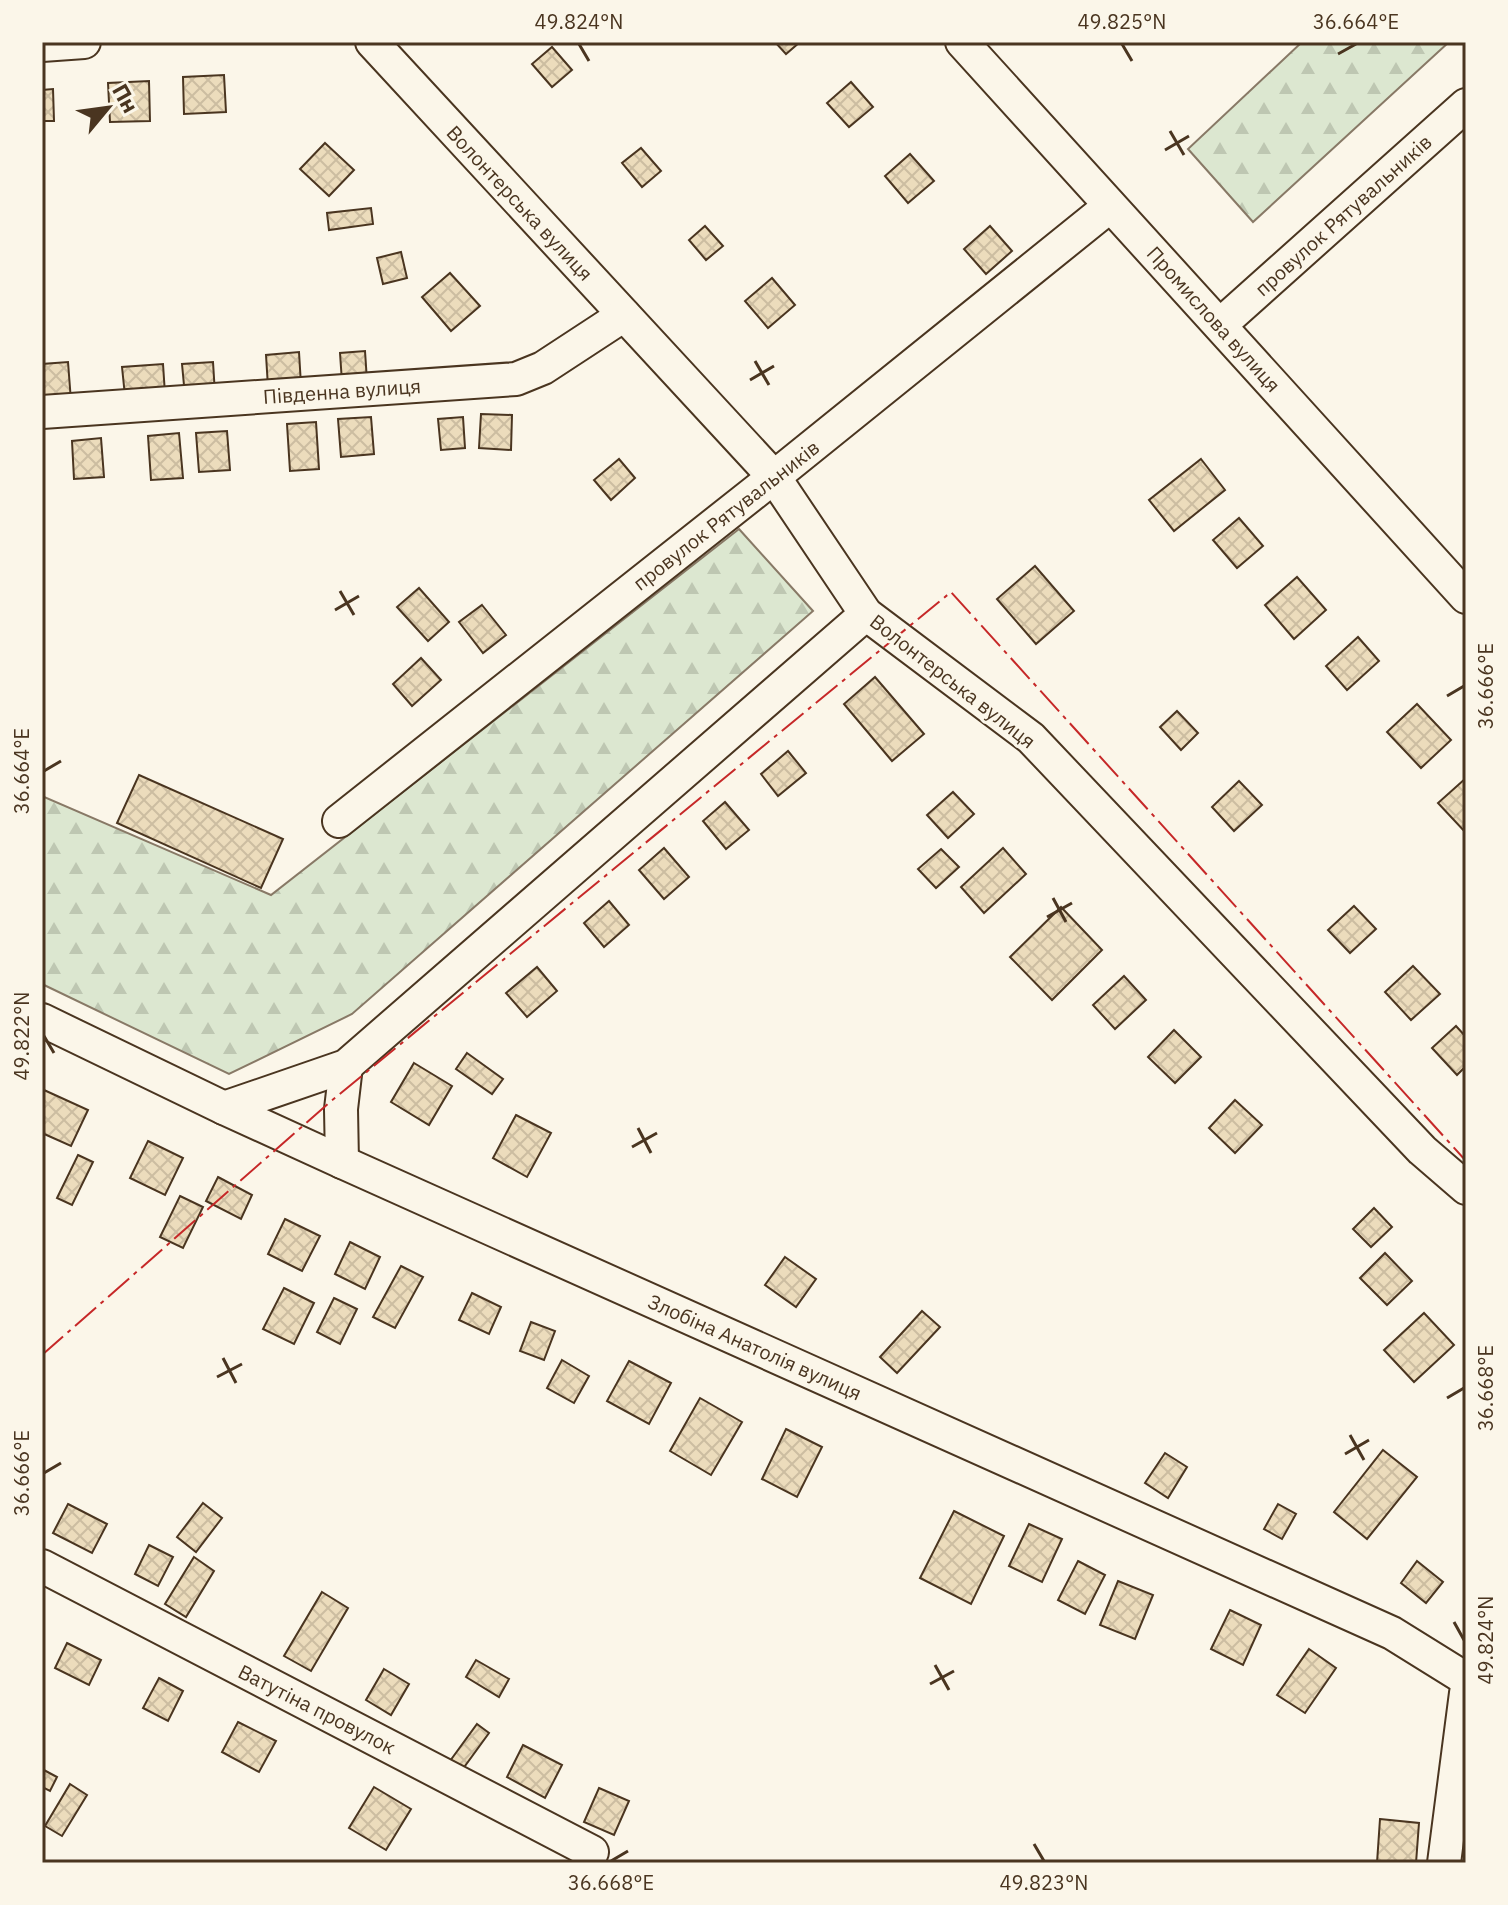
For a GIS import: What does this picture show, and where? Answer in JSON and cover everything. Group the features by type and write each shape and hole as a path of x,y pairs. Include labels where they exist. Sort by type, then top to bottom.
{"street":[{"path":"42,45 84,42"},
{"name":"Волонтерська вулиця","path":"372,42 774,477 866,614 1031,738 1422,1150 1466,1188"},
{"name":"Промислова вулиця","path":"962,42 1466,597"},
{"name":"провулок Рятувальників","path":"1220,325 1466,105"},
{"name":"провулок Рятувальників","path":"339,821 1110,206"},
{"name":"Південна вулиця","path":"42,412 516,379 543,368 624,315"},
{"path":"224,1108 346,1066 866,614"},
{"name":"Злобіна Анатолія вулиця","path":"48,1033 224,1108 1392,1633 1466,1679"},
{"path":"342,1162 341,1109 346,1066"},
{"name":"Ватутіна провулок","path":"42,1566 592,1852"},
{"path":"1444,1863 1466,1693"}],"green space":[{"path":"1302,42 1449,42 1253,222 1188,149"},
{"path":"739,529 813,611 352,1014 229,1074 42,984 42,796 271,895"}],"building":[{"path":"775,42 800,42 786,54"},
{"path":"552,47 572,70 552,87 532,64"},
{"path":"224,75 226,112 184,114 183,77"},
{"path":"149,81 150,121 110,122 108,83"},
{"path":"851,82 873,107 849,127 827,103"},
{"path":"53,89 54,121 42,121 42,90"},
{"path":"325,143 354,170 329,196 300,169"},
{"path":"641,148 661,171 642,187 622,163"},
{"path":"910,154 934,181 908,203 885,176"},
{"path":"371,208 373,224 329,230 327,213"},
{"path":"705,226 723,246 706,260 689,240"},
{"path":"990,226 1012,251 986,274 964,249"},
{"path":"401,252 407,278 383,284 377,258"},
{"path":"450,273 480,306 451,331 422,297"},
{"path":"772,278 795,305 768,328 745,301"},
{"path":"365,351 367,381 342,382 340,353"},
{"path":"299,352 301,385 268,387 266,355"},
{"path":"68,362 71,401 43,403 42,364"},
{"path":"213,362 215,394 185,396 182,364"},
{"path":"163,364 165,394 125,396 122,367"},
{"path":"481,414 512,415 511,450 479,448"},
{"path":"371,417 374,454 341,457 338,419"},
{"path":"463,417 465,448 441,450 438,419"},
{"path":"316,422 319,469 290,471 287,424"},
{"path":"227,431 230,470 199,472 196,433"},
{"path":"179,433 183,478 151,480 148,436"},
{"path":"101,438 104,477 74,479 72,441"},
{"path":"619,459 635,478 611,500 594,480"},
{"path":"1201,459 1225,490 1174,531 1149,500"},
{"path":"1239,518 1263,546 1237,568 1213,540"},
{"path":"1035,566 1074,611 1036,644 997,599"},
{"path":"1297,577 1326,610 1294,639 1265,605"},
{"path":"419,588 449,622 428,641 397,607"},
{"path":"482,605 506,635 483,653 459,622"},
{"path":"1358,637 1379,661 1347,690 1326,666"},
{"path":"421,658 441,680 412,706 393,684"},
{"path":"875,677 924,734 892,761 844,704"},
{"path":"1417,704 1451,740 1421,768 1387,732"},
{"path":"1177,711 1198,733 1181,750 1160,727"},
{"path":"788,751 806,773 778,796 761,774"},
{"path":"139,775 283,839 261,888 117,823"},
{"path":"1466,778 1466,833 1438,803"},
{"path":"1239,781 1262,805 1234,831 1212,807"},
{"path":"953,792 974,814 948,838 927,815"},
{"path":"725,802 749,830 726,849 703,821"},
{"path":"664,848 689,877 664,899 639,870"},
{"path":"1003,848 1026,874 984,913 961,887"},
{"path":"941,849 959,867 936,888 918,869"},
{"path":"609,901 629,925 604,947 584,923"},
{"path":"1354,906 1376,929 1350,953 1328,930"},
{"path":"1061,907 1102,950 1052,1000 1010,957"},
{"path":"1413,966 1440,994 1411,1020 1385,992"},
{"path":"537,967 557,991 527,1017 506,993"},
{"path":"1124,976 1146,1000 1115,1029 1093,1005"},
{"path":"1456,1026 1466,1037 1466,1066 1457,1075 1432,1048"},
{"path":"1174,1030 1201,1057 1175,1083 1148,1057"},
{"path":"467,1053 503,1079 492,1094 456,1069"},
{"path":"414,1063 452,1086 429,1125 391,1102"},
{"path":"44,1090 88,1110 71,1146 42,1133"},
{"path":"1235,1100 1262,1125 1235,1153 1209,1128"},
{"path":"516,1115 551,1133 527,1177 493,1158"},
{"path":"148,1141 183,1158 165,1195 130,1178"},
{"path":"78,1155 93,1162 72,1205 57,1198"},
{"path":"218,1177 252,1195 241,1219 206,1201"},
{"path":"180,1196 203,1207 183,1248 160,1237"},
{"path":"1374,1208 1392,1227 1371,1247 1353,1229"},
{"path":"285,1219 320,1236 302,1271 268,1254"},
{"path":"350,1242 380,1257 365,1289 335,1274"},
{"path":"1385,1253 1412,1281 1387,1305 1360,1278"},
{"path":"785,1257 816,1279 796,1307 765,1285"},
{"path":"401,1266 423,1277 395,1328 373,1317"},
{"path":"284,1288 314,1303 294,1344 263,1329"},
{"path":"472,1293 501,1307 489,1334 459,1320"},
{"path":"334,1298 357,1309 340,1344 317,1332"},
{"path":"922,1311 940,1327 897,1373 880,1357"},
{"path":"1424,1313 1454,1345 1414,1382 1384,1350"},
{"path":"531,1322 555,1331 544,1360 520,1351"},
{"path":"562,1360 589,1376 574,1403 547,1388"},
{"path":"629,1361 671,1383 649,1424 607,1401"},
{"path":"700,1398 742,1422 711,1475 670,1451"},
{"path":"786,1429 822,1447 797,1497 762,1479"},
{"path":"1383,1450 1417,1477 1367,1539 1334,1512"},
{"path":"1165,1453 1187,1467 1168,1498 1145,1483"},
{"path":"203,1503 222,1518 196,1552 177,1537"},
{"path":"68,1504 107,1524 92,1553 53,1533"},
{"path":"1278,1504 1296,1514 1282,1539 1264,1529"},
{"path":"954,1511 1004,1536 971,1604 920,1578"},
{"path":"1029,1524 1062,1539 1042,1582 1009,1566"},
{"path":"149,1545 173,1557 158,1586 135,1574"},
{"path":"194,1557 214,1571 186,1617 165,1604"},
{"path":"1078,1561 1105,1575 1085,1614 1058,1600"},
{"path":"1417,1561 1443,1582 1426,1603 1401,1583"},
{"path":"1118,1581 1153,1595 1135,1639 1100,1625"},
{"path":"322,1592 348,1608 311,1671 284,1656"},
{"path":"1230,1610 1261,1625 1243,1665 1211,1649"},
{"path":"67,1643 101,1660 89,1685 55,1668"},
{"path":"1309,1649 1336,1668 1305,1713 1277,1695"},
{"path":"476,1660 509,1679 499,1697 466,1677"},
{"path":"384,1669 409,1684 391,1715 366,1700"},
{"path":"159,1678 183,1691 168,1721 143,1708"},
{"path":"238,1722 276,1741 259,1772 222,1752"},
{"path":"477,1724 489,1733 462,1770 450,1761"},
{"path":"523,1745 562,1765 545,1798 507,1777"},
{"path":"42,1769 57,1777 50,1791 42,1787"},
{"path":"70,1784 87,1795 62,1836 45,1826"},
{"path":"374,1787 411,1809 386,1850 349,1828"},
{"path":"599,1788 629,1801 614,1835 584,1822"},
{"path":"1380,1819 1419,1823 1416,1863 1377,1863"}],"power":[{"path":"42,1355 330,1102 951,592 1466,1161"}]}
